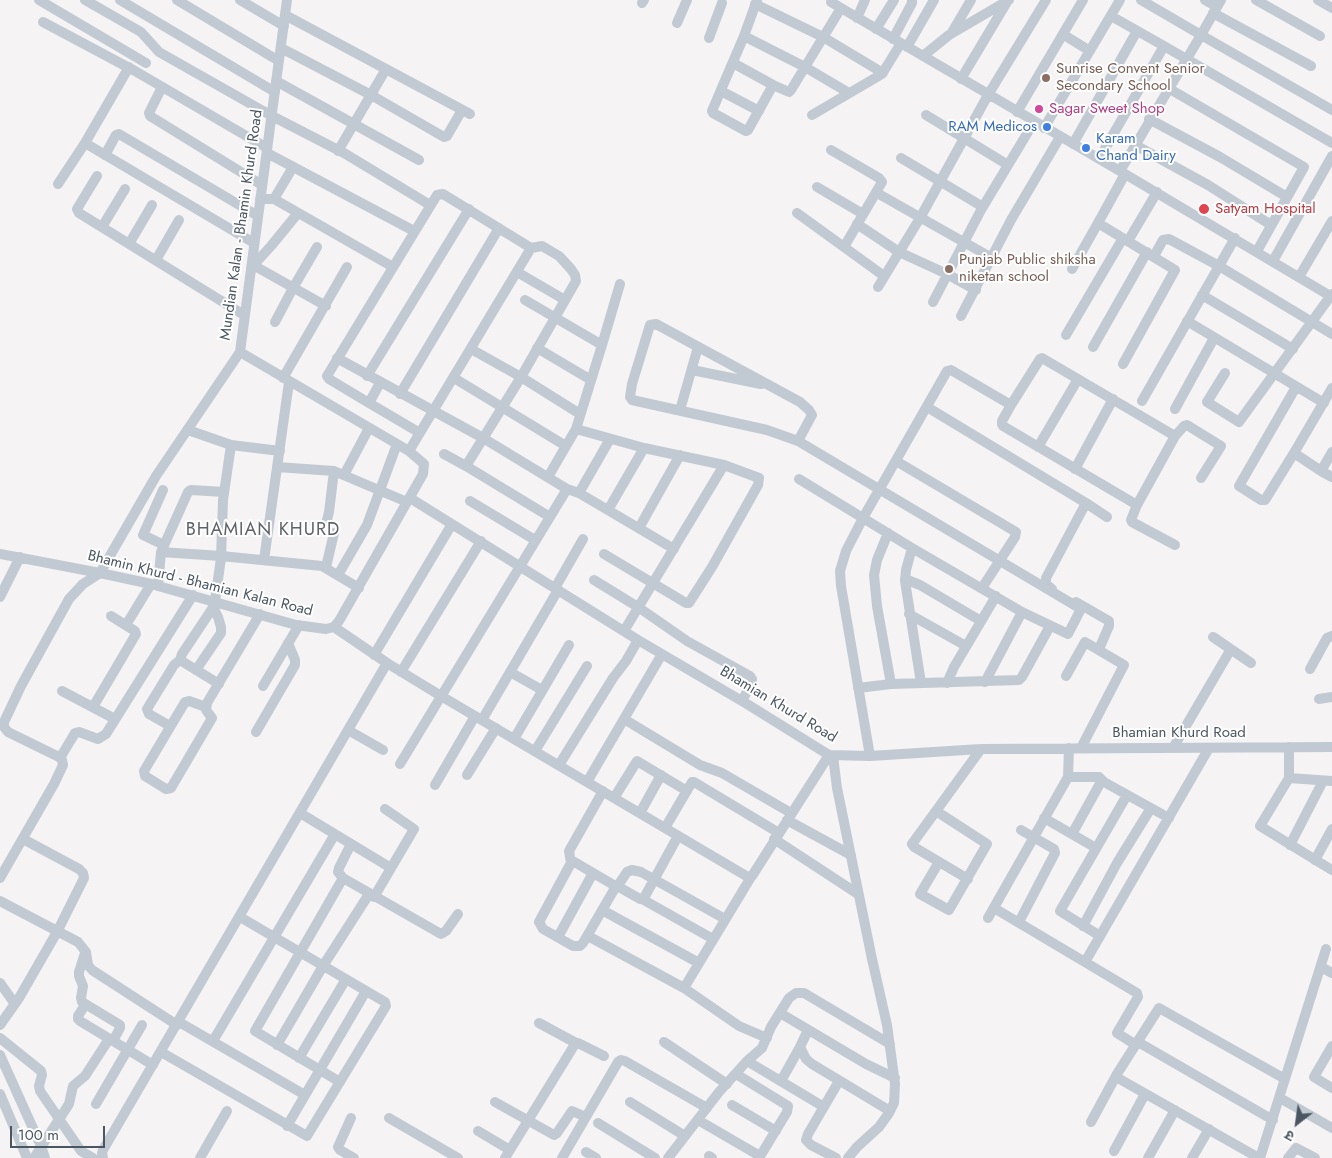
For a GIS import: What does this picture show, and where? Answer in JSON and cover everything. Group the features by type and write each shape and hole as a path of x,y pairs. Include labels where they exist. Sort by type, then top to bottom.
{"street":[{"path":"39,0 146,63"},
{"path":"85,0 141,32 158,52 338,151 430,205"},
{"path":"120,0 276,87 355,124 419,160"},
{"path":"176,0 279,61"},
{"path":"240,0 386,69 466,112 447,136 444,137 371,95 281,48"},
{"name":"Mundian Kalan - Bhamin Khurd Road","path":"287,0 240,352 409,451 421,460 425,469 409,500"},
{"path":"677,23 687,0"},
{"path":"857,18 866,0"},
{"path":"876,29 894,0"},
{"path":"900,43 912,0"},
{"path":"812,115 883,73 900,43 934,0"},
{"path":"950,35 971,0"},
{"path":"923,56 950,35 1008,0"},
{"path":"961,79 1008,0"},
{"path":"878,287 920,218 988,95 1046,0"},
{"path":"1017,112 1083,0"},
{"path":"1044,128 1120,0"},
{"path":"1141,0 1332,110"},
{"path":"1205,0 1311,66"},
{"path":"1256,0 1320,36"},
{"path":"1318,0 1332,8"},
{"path":"709,38 719,1"},
{"path":"830,1 1331,296 1239,422 1207,402 1225,372"},
{"path":"773,85 746,131 712,112 756,2 823,37 883,73"},
{"path":"1072,269 1098,224 1135,145 1217,7"},
{"path":"733,63 789,92 841,8"},
{"path":"1111,16 1332,143"},
{"path":"43,22 129,67 293,167 414,232"},
{"path":"1073,144 1137,31"},
{"path":"1064,35 1090,51"},
{"path":"744,36 805,67 849,93"},
{"path":"1099,159 1164,46"},
{"path":"139,73 155,48"},
{"path":"58,184 85,143 129,67"},
{"path":"338,151 386,69"},
{"path":"162,87 149,113 150,116 262,185"},
{"path":"1168,88 1303,166 1304,168 1257,251"},
{"path":"721,91 759,111"},
{"path":"926,115 1008,164"},
{"path":"1150,119 1220,157 1287,197"},
{"path":"933,302 983,207 1034,122"},
{"path":"105,155 116,135 119,134 258,216"},
{"path":"961,316 1011,220 1060,137"},
{"path":"85,143 254,243"},
{"path":"1135,145 1208,185 1272,225"},
{"path":"830,150 881,179 882,182 844,247"},
{"path":"1272,261 1332,156"},
{"path":"901,158 983,207"},
{"path":"274,199 293,167"},
{"path":"97,176 77,210 79,213 244,314"},
{"path":"817,187 863,214"},
{"path":"102,227 125,189"},
{"path":"1066,335 1157,192"},
{"path":"877,193 992,258"},
{"path":"420,433 328,378 327,375 337,358 436,196 440,194 468,209 531,248"},
{"path":"260,199 274,199 393,267"},
{"path":"129,244 152,205"},
{"path":"367,376 468,209"},
{"path":"298,213 252,266 326,306"},
{"path":"797,213 884,276"},
{"path":"156,260 179,220"},
{"path":"1299,277 1332,221"},
{"path":"857,224 900,252 948,274 976,290"},
{"path":"1098,224 1174,268 1175,272 1123,364"},
{"path":"400,394 499,228"},
{"path":"1142,401 1235,238"},
{"path":"1093,347 1151,254 1163,240 1169,239 1219,266 1332,334"},
{"path":"409,451 531,248 539,246 545,248 558,256 571,269 576,281 521,377 466,466"},
{"path":"275,322 292,288 317,247"},
{"path":"264,560 280,451 286,380 347,267"},
{"path":"517,272 565,300"},
{"path":"548,477 576,429 620,284"},
{"path":"1202,295 1293,348"},
{"path":"525,300 602,345"},
{"path":"1187,321 1324,403"},
{"path":"798,440 812,417 811,412 800,402 656,324 651,324 632,384 630,397 632,400 767,430 798,440 1081,609 1068,634 1050,626 1022,612 912,548 799,479"},
{"path":"1175,409 1214,338"},
{"path":"680,410 698,347"},
{"path":"537,348 591,380"},
{"path":"471,349 521,377 580,414"},
{"path":"0,741 4,722 21,686 69,599 100,572 156,476 240,352"},
{"path":"337,358 483,438 567,489 579,493 674,549"},
{"path":"1137,505 1002,425 1011,405 1041,358 1175,436"},
{"path":"692,370 769,386"},
{"path":"870,756 841,586 840,571 846,551 879,489 947,371 950,370 1011,405"},
{"path":"454,378 566,446"},
{"path":"1038,448 1078,379"},
{"path":"369,403 380,383"},
{"path":"1296,387 1239,486 1261,500 1265,500 1332,388"},
{"path":"1075,468 1113,399"},
{"path":"927,406 1107,517"},
{"path":"1175,545 1132,522 1131,519 1175,436 1187,425 1221,446 1201,478"},
{"path":"344,475 368,428"},
{"path":"576,429 610,440 724,465 756,475 760,481 712,567 689,603 604,554"},
{"path":"188,430 231,445 280,451"},
{"path":"579,493 610,440"},
{"path":"338,575 367,526 397,444"},
{"path":"170,726 150,714 147,710 214,604 222,556 224,492 231,445"},
{"path":"608,510 644,448"},
{"path":"1321,471 1332,452"},
{"path":"1294,453 1332,477"},
{"path":"444,454 550,517"},
{"path":"639,528 680,455"},
{"path":"896,461 1016,532 1016,537 982,588"},
{"path":"624,631 724,465"},
{"name":"Bhamian Khurd Road","path":"278,467 334,471 381,491 409,500 481,541 638,640 831,756 870,756 981,749 1332,747"},
{"path":"326,524 334,471"},
{"path":"400,764 567,489"},
{"path":"163,490 143,535 162,549 326,567 359,588"},
{"path":"126,625 155,585 162,549 189,490 224,492"},
{"path":"409,500 359,588 334,627 401,672 750,877"},
{"path":"470,501 536,540"},
{"path":"1086,503 1045,582 1050,587 1109,621 1109,626 1099,649"},
{"path":"374,655 452,524"},
{"path":"326,567 334,533"},
{"path":"888,533 877,560 874,575 877,606 891,684"},
{"path":"435,785 510,672 583,539"},
{"path":"401,672 481,541"},
{"path":"912,548 905,579 921,683"},
{"name":"Bhamin Khurd - Bhamian Kalan Road","path":"0,554 100,572 155,585 193,595 214,604 299,625 326,629 334,627"},
{"path":"0,597 20,557"},
{"path":"905,579 920,585 981,621"},
{"path":"594,580 638,607 687,641 752,678 752,682 742,701"},
{"path":"60,758 76,733 79,732 98,739 106,734 193,595"},
{"path":"947,683 966,646 996,596"},
{"path":"196,670 220,633 221,627 214,604"},
{"path":"985,682 1022,612"},
{"path":"206,707 260,614"},
{"path":"909,614 966,646"},
{"path":"93,707 136,634 135,630 111,616"},
{"path":"263,686 299,625"},
{"path":"858,688 891,684 985,682 1021,679 1050,626"},
{"path":"1310,669 1327,638 1332,636"},
{"path":"1213,637 1251,663"},
{"path":"559,765 613,678 626,662 638,640"},
{"path":"256,732 295,665 288,643"},
{"path":"1066,676 1085,643 1123,662 1124,667 1081,748"},
{"path":"514,739 569,645"},
{"path":"1173,748 1231,649"},
{"path":"587,782 662,654"},
{"path":"180,660 218,684"},
{"path":"102,1158 103,1150 387,663"},
{"path":"535,751 587,666"},
{"path":"510,672 542,690"},
{"path":"62,691 115,719"},
{"path":"1318,699 1332,697"},
{"path":"184,702 206,707 212,718 171,788 168,789 143,774 170,726 184,702"},
{"path":"624,719 700,765 722,773 851,855"},
{"path":"0,878 63,765 60,758 3,727"},
{"path":"467,776 496,728"},
{"path":"348,730 383,750"},
{"path":"988,918 1068,776 1070,748"},
{"path":"1085,962 1209,748"},
{"path":"1289,748 1289,778 1260,826 1332,870"},
{"path":"968,879 912,844 981,749"},
{"path":"684,988 750,877 789,816 831,756"},
{"path":"831,756 890,1044 895,1095 890,1111 879,1127 848,1158"},
{"path":"614,798 636,762 687,791"},
{"path":"640,813 661,775"},
{"path":"1068,776 1095,777 1169,818"},
{"path":"1289,778 1328,781 1290,846"},
{"path":"1072,834 1102,780"},
{"path":"665,828 692,782 695,782 777,836 858,894"},
{"path":"603,791 569,851 570,867 539,922 544,929 577,947 583,943 624,876 632,870 655,878 725,919"},
{"path":"1100,936 1060,911 1127,795"},
{"path":"1083,926 1117,863 1151,808"},
{"path":"277,1045 323,966 391,868 414,829 385,809"},
{"path":"936,811 987,843 987,847 950,909 945,910 920,894 939,862"},
{"path":"300,813 391,868"},
{"path":"1044,818 1096,848"},
{"path":"1019,922 1055,853 1054,849 1021,830"},
{"path":"1315,860 1332,830"},
{"path":"213,1041 335,834"},
{"path":"642,899 678,836"},
{"path":"0,1025 15,1004 57,932 84,878 84,873 80,869 23,839"},
{"path":"351,844 338,872 343,878 441,934 446,931 458,914"},
{"path":"571,860 713,940"},
{"path":"558,937 593,873"},
{"path":"340,1082 256,1032 255,1028 343,878"},
{"path":"0,901 78,942 86,951 88,965 92,970 178,1023 213,1041 305,1095"},
{"path":"994,908 1138,993 1138,997 1117,1033 1273,1120"},
{"path":"602,910 699,964"},
{"path":"161,1052 288,1126 305,1135 310,1134 386,1006 385,1002 240,917"},
{"path":"588,936 684,988 739,1026 767,1038"},
{"path":"1116,1077 1260,1158 1326,949"},
{"path":"34,1158 69,1104 73,1086 85,1076 120,1028 120,1025 85,1005 81,998 83,986 78,976 86,951"},
{"path":"1321,966 1332,973"},
{"path":"299,1058 346,979"},
{"path":"0,983 15,1004"},
{"path":"288,1126 366,991"},
{"path":"668,1158 727,1084 747,1061 762,1048 771,1027 793,994 800,992 890,1044"},
{"path":"85,1005 78,1019 153,1065"},
{"path":"1091,1122 1156,1009 1160,1008 1285,1079"},
{"path":"780,1013 866,1064 894,1078"},
{"path":"539,1023 604,1056"},
{"path":"96,1104 142,1025"},
{"path":"781,1080 808,1030"},
{"path":"0,1038 41,1070 40,1091 81,1151 93,1158"},
{"path":"664,1042 727,1084"},
{"path":"478,1131 508,1154 576,1043"},
{"path":"1332,1046 1314,1077 1332,1088"},
{"path":"800,1047 812,1064 890,1111"},
{"path":"0,1055 45,1158"},
{"path":"562,1158 618,1062 621,1060 707,1108"},
{"path":"747,1061 824,1107"},
{"path":"698,1120 763,1156 787,1112 788,1106 736,1074"},
{"path":"836,1158 811,1145 806,1140 839,1081"},
{"path":"0,1094 27,1158"},
{"path":"1114,1151 1145,1094"},
{"path":"1280,1098 1332,1128"},
{"path":"495,1102 555,1134 572,1111 586,1117"},
{"path":"630,1102 685,1136"},
{"path":"732,1105 776,1130"},
{"path":"1148,1158 1175,1110"},
{"path":"200,1158 227,1111"},
{"path":"351,1118 338,1146 340,1150 354,1158"},
{"path":"389,1118 458,1158"},
{"path":"598,1123 655,1158"},
{"path":"1192,1158 1209,1129"},
{"path":"1288,1158 1296,1148 1315,1158"},
{"path":"586,1152 596,1158"}],"place":[{"name":"Sunrise Convent Senior Secondary School","path":"1046,78"},
{"name":"Sagar Sweet Shop","path":"1039,109"},
{"name":"RAM Medicos","path":"1047,127"},
{"name":"Karam Chand Dairy","path":"1086,148"},
{"name":"Satyam Hospital","path":"1204,209"},
{"name":"Punjab Public shiksha niketan school","path":"949,269"}],"district":[{"name":"BHAMIAN KHURD","path":"263,531"}]}
